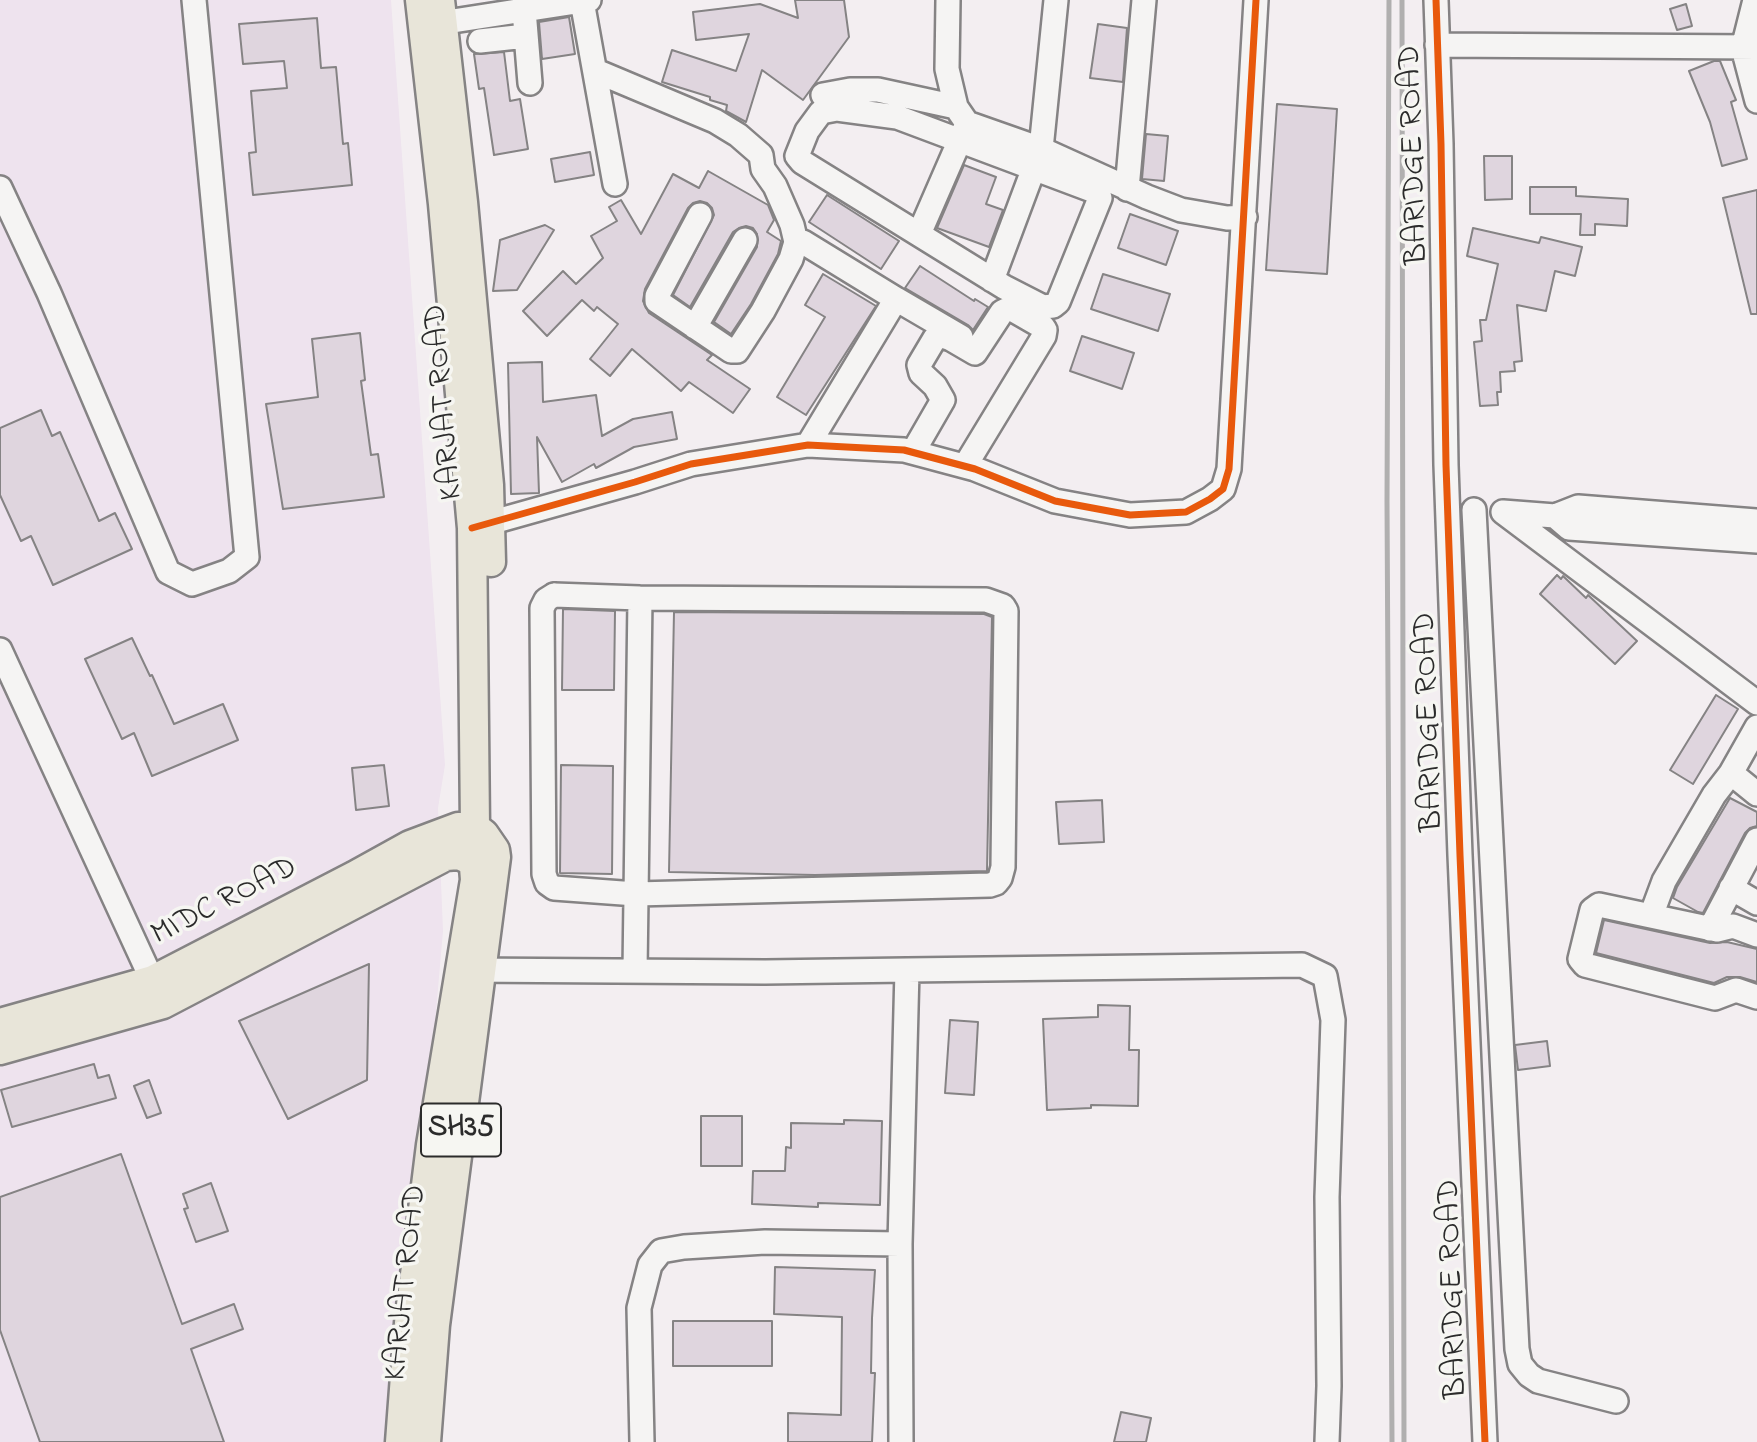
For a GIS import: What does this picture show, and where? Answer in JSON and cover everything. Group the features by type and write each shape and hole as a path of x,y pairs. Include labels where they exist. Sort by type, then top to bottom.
{"main road":[{"name":"KARJAT ROAD","path":"400,1442 409,1323 431,1145 496,857 477,849 481,525 463,202 432,12"},
{"name":"MIDC ROAD","path":"0,1050 158,992 367,899 437,860 477,849"},
{"name":"KARJAT ROAD","path":"426,1442 435,1325 472,970"},
{"name":"MIDC ROAD","path":"0,1023 158,992"}],"street":[{"path":"0,188 49,293 168,572 192,584 229,571 247,557 194,0"},
{"path":"432,12 589,0"},
{"path":"919,234 961,123 947,69 948,0"},
{"path":"992,280 1038,159 1056,0"},
{"path":"1127,189 1144,0"},
{"path":"481,525 691,464 808,445 904,450 965,466 1055,501 1130,514 1186,512 1210,499 1223,489 1229,468 1256,0"},
{"name":"BARIDGE ROAD","path":"1436,0 1448,509 1485,1442"},
{"path":"1755,0 1750,48 1757,101"},
{"path":"569,2 596,71 615,184"},
{"path":"530,6 526,36 530,83"},
{"path":"480,41 526,36"},
{"path":"1437,45 1750,48"},
{"path":"596,71 715,121 738,135 761,155 763,169 775,187 792,225 796,242 791,259 763,311 737,351 731,351 657,301 657,296 700,215"},
{"path":"823,95 850,90 878,90 961,123 1038,159 1097,192 1100,198 1058,302 1053,306 1044,307 992,280 802,162 797,156 801,144 821,112 837,109 961,123"},
{"path":"1038,159 1200,215 1245,217"},
{"path":"695,327 745,240"},
{"path":"803,242 978,348"},
{"path":"808,445 896,299"},
{"path":"913,452 943,400 935,386 921,373 919,365 935,338 940,335 951,339 975,353 1005,309 1010,308 1045,330 1044,336 965,466"},
{"path":"1448,509 1555,516 1578,507 1757,521"},
{"path":"1474,510 1517,1349 1520,1364 1538,1381 1616,1401"},
{"path":"1503,512 1757,702"},
{"path":"1555,516 1569,528 1757,541"},
{"path":"554,594 986,600 996,602 1006,611 1003,867 996,883 636,894 554,888 547,883 544,874 542,608 554,594"},
{"path":"635,971 640,597"},
{"path":"0,650 158,992"},
{"path":"1651,916 1664,881 1757,727"},
{"path":"1731,773 1757,794"},
{"path":"1710,929 1756,844"},
{"path":"1731,888 1757,902"},
{"path":"1757,935 1733,926 1710,929 1599,905 1592,910 1580,959 1585,965 1715,998 1736,990 1757,997"},
{"path":"472,970 907,970 1302,965 1325,976 1333,1020 1327,1196 1327,1442"},
{"path":"901,1442 901,1244 907,970"},
{"path":"642,1442 639,1308 650,1265 661,1251 765,1242 901,1244"}],"shaded area":[{"path":"0,0 391,0 445,765 438,808 443,931 414,1265 391,1442 0,1442"}],"building":[{"path":"795,0 844,0 849,37 803,100 762,70 746,122 726,111 727,105 662,82 672,50 736,71 749,34 696,40 693,12 760,4 798,18"},
{"path":"1686,4 1692,26 1677,30 1670,9"},
{"path":"569,17 575,54 542,59 539,22"},
{"path":"317,18 321,68 336,67 343,144 348,143 352,185 253,195 249,153 256,152 251,91 287,88 284,61 243,64 239,24"},
{"path":"1098,24 1127,28 1123,82 1090,78"},
{"path":"504,52 510,101 520,99 528,149 494,155 484,88 479,89 474,54"},
{"path":"1720,61 1736,100 1731,102 1747,159 1722,166 1710,122 1689,71"},
{"path":"1277,104 1337,109 1327,274 1266,270"},
{"path":"1146,134 1168,136 1164,181 1142,179"},
{"path":"590,152 594,175 555,182 551,159"},
{"path":"1484,156 1512,156 1512,199 1485,200"},
{"path":"964,165 996,177 986,204 1003,210 989,247 937,228"},
{"path":"708,171 768,205 774,220 767,232 781,241 778,254 731,334 714,322 757,247 757,234 753,228 746,226 733,232 690,307 673,295 714,215 707,203 693,203 645,289 643,301 649,313 712,355 707,360 750,389 733,413 689,382 681,391 632,349 610,376 590,359 618,324 597,307 594,311 582,300 547,336 523,311 563,271 576,284 603,258 591,236 617,221 609,207 621,200 641,234 673,174 699,188"},
{"path":"1530,187 1576,187 1576,196 1628,199 1627,226 1595,224 1595,235 1580,235 1581,214 1530,214"},
{"path":"1757,190 1757,314 1751,314 1723,198"},
{"path":"827,195 899,241 881,269 809,222"},
{"path":"1130,214 1178,231 1166,265 1118,248"},
{"path":"545,225 554,230 517,290 493,291 500,240"},
{"path":"1473,228 1539,243 1541,237 1582,247 1575,276 1555,271 1546,311 1517,305 1522,361 1514,362 1515,371 1500,372 1501,392 1497,392 1498,405 1480,406 1474,342 1482,341 1480,320 1486,320 1498,264 1467,256"},
{"path":"920,266 988,307 973,330 905,288"},
{"path":"823,274 876,306 806,415 777,397 825,317 805,305"},
{"path":"1103,274 1170,294 1158,331 1091,309"},
{"path":"360,333 365,380 361,381 371,455 378,454 384,497 283,509 266,404 318,397 312,339"},
{"path":"1082,336 1134,353 1122,389 1070,371"},
{"path":"542,362 543,402 596,395 602,436 633,419 672,412 677,439 634,447 596,468 594,464 562,482 537,437 539,493 511,494 508,363"},
{"path":"41,410 52,436 60,432 99,521 115,513 132,549 53,585 31,536 21,541 0,495 0,428"},
{"path":"1557,575 1561,579 1563,576 1586,598 1588,595 1637,641 1615,664 1540,594"},
{"path":"563,609 615,611 614,690 562,690"},
{"path":"674,612 984,614 992,617 987,871 815,875 669,872"},
{"path":"132,638 174,724 223,704 238,740 152,776 134,733 122,739 85,659"},
{"path":"1716,695 1738,709 1693,784 1670,770"},
{"path":"384,765 389,806 356,810 352,768"},
{"path":"561,765 613,766 612,874 560,873"},
{"path":"1730,798 1757,812 1757,826 1745,833 1703,913 1698,912 1673,898"},
{"path":"1102,800 1104,842 1059,844 1056,802"},
{"path":"1604,920 1710,943 1727,942 1757,949 1757,982 1740,977 1727,977 1714,983 1596,953"},
{"path":"369,964 367,1080 288,1119 239,1021"},
{"path":"1098,1005 1130,1006 1129,1050 1139,1050 1138,1106 1091,1105 1091,1108 1047,1110 1043,1019 1098,1017"},
{"path":"950,1020 978,1022 974,1095 945,1093"},
{"path":"1547,1041 1550,1066 1518,1070 1515,1045"},
{"path":"94,1064 98,1078 109,1075 116,1098 12,1127 1,1090"},
{"path":"149,1080 161,1113 147,1118 134,1086"},
{"path":"701,1116 742,1116 742,1166 701,1166"},
{"path":"844,1120 882,1121 880,1205 818,1203 818,1207 752,1204 753,1171 785,1171 786,1147 791,1148 791,1123 844,1124"},
{"path":"121,1154 182,1324 234,1304 243,1329 191,1349 224,1442 40,1442 0,1330 0,1197"},
{"path":"211,1183 228,1231 196,1242 184,1209 188,1208 183,1194"},
{"path":"775,1267 875,1270 871,1373 875,1373 872,1442 788,1442 788,1413 841,1415 842,1317 774,1314"},
{"path":"673,1321 772,1321 772,1366 673,1366"},
{"path":"1121,1412 1151,1418 1146,1442 1114,1442"}],"railway":[{"path":"1389,0 1387,501 1392,1442"},
{"path":"1402,0 1404,1442"}],"cycle path":[{"path":"472,528 691,464 808,445 904,450 975,469 1055,501 1130,515 1186,512 1210,499 1223,489 1229,469 1256,0"},
{"path":"1436,0 1446,465 1485,1442"}]}
